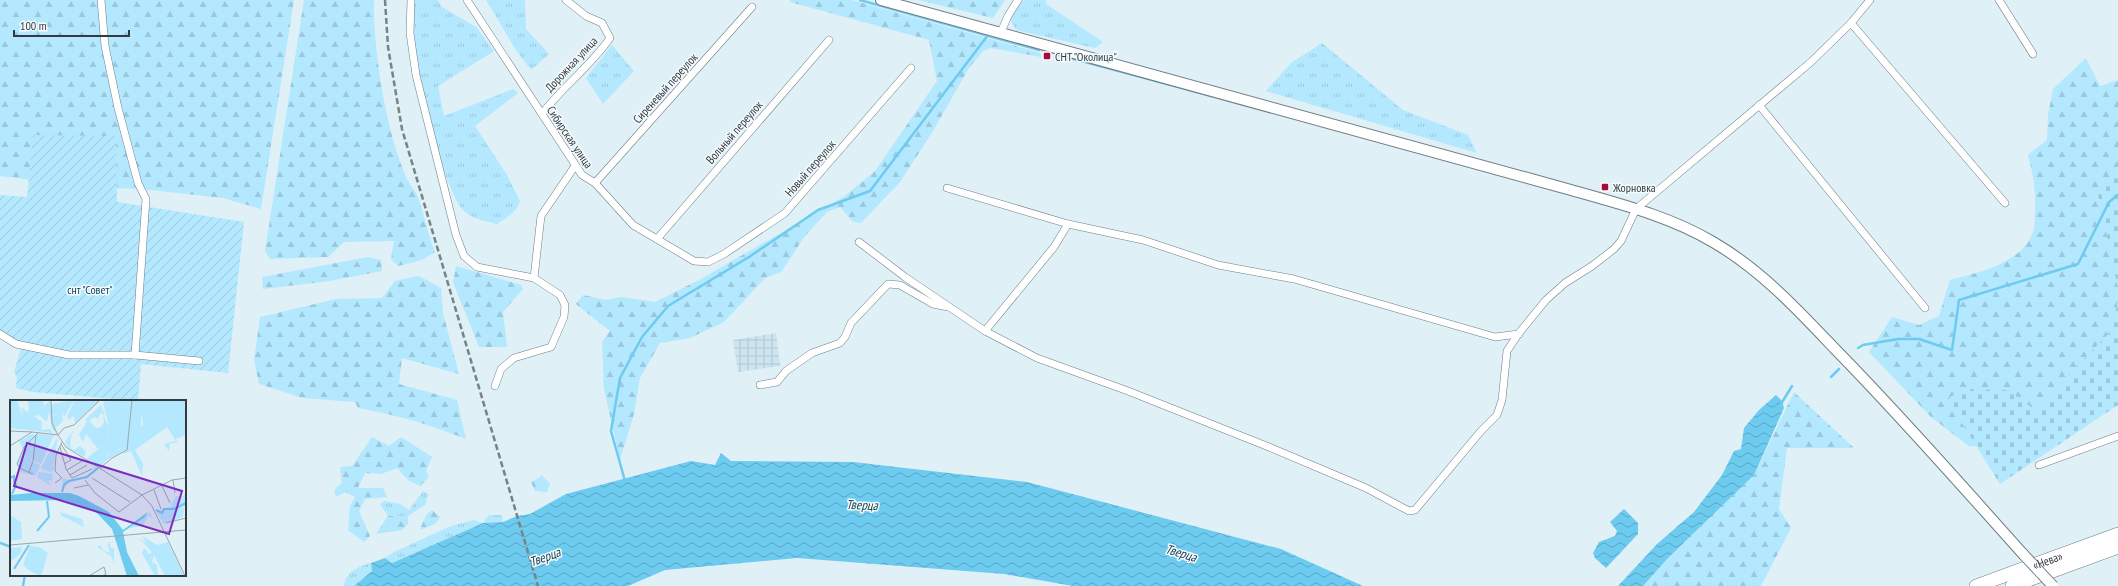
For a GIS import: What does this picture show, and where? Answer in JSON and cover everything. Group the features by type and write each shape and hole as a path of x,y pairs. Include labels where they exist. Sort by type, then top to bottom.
{"highway":[{"name":"«Нева»","path":"1976,586 2118,534"},
{"name":"«Нева»","path":"2012,586 2118,547"}],"main road":[{"path":"881,0 1636,209 1680,225 1708,239 1734,255 1798,310 1886,400 2053,586"}],"street":[{"path":"101,0 105,46 118,108 138,183 146,199 135,355"},
{"path":"411,0 410,33 416,75 456,235 464,256 477,267 534,278 560,295 565,305 564,317 551,347 514,358 501,369 495,386"},
{"name":"Сибирская улица","path":"467,0 582,175 595,183 633,225 694,260 708,262"},
{"name":"Дорожная улица","path":"542,114 552,101 598,55 610,38 602,23 586,16 566,0"},
{"path":"1001,32 1008,16 1018,0"},
{"path":"859,242 905,277 985,331 1037,358 1136,394 1352,482 1409,511 1415,510 1421,505 1476,436 1497,415 1502,400 1507,351 1546,300 1564,283 1592,266 1614,249 1621,241 1636,209 1811,62 1851,23 1870,0"},
{"path":"1999,0 2033,54"},
{"name":"Сиреневый переулок","path":"595,183 752,7"},
{"path":"1851,23 2006,203"},
{"name":"Вольный переулок","path":"656,239 829,40"},
{"name":"Новый переулок","path":"708,262 724,254 785,213 911,68"},
{"path":"1759,105 1925,308"},
{"path":"534,278 541,216 575,166"},
{"path":"947,188 1068,224 1143,240 1218,265 1294,279 1495,337 1519,334"},
{"path":"985,331 1054,247 1068,224"},
{"path":"760,385 777,382 786,371 812,353 840,343 845,337 851,323 888,284 900,285 933,304 951,307"},
{"path":"0,334 16,344 69,355 135,355 199,361"},
{"path":"2039,465 2118,436"}],"shaded area":[{"path":"776,333 780,366 738,372 733,340"}],"green space":[{"path":"0,0 294,0 261,209 223,198 151,190 79,186 0,176"},
{"path":"304,0 374,0 374,20 378,66 387,115 400,160 407,179 418,197 435,252 422,260 398,266 391,259 394,241 344,242 328,257 270,259 265,251"},
{"path":"415,0 438,0 442,7 476,27 494,51 438,86 444,116 513,89 518,93 475,126 507,175 520,201 514,212 497,224 475,218 464,211 455,198 446,176 429,117 416,56 412,15"},
{"path":"486,0 525,0 526,29 549,54 531,70 516,50"},
{"path":"790,0 852,0 1040,53 1041,57 991,48 983,51 969,68 933,131 900,182 861,223 853,222 840,207 827,212 805,236 781,272 765,278 724,322 690,338 660,343 640,378 634,414 620,460 604,389 602,342 610,331 576,304 583,295 606,300 621,297 655,302 699,280 845,196 875,171 937,81 929,40 790,2"},
{"path":"918,0 1005,0 993,18"},
{"path":"1023,0 1046,0 1046,4 1103,42 1095,48 1016,30 1010,19"},
{"path":"1322,43 1403,110 1468,135 1477,153 1266,91 1291,63"},
{"path":"612,45 634,71 603,104 586,78"},
{"path":"2086,58 2100,86 2118,80 2118,388 2001,448 1969,446 1931,417 1869,352 1892,317 1919,325 1939,316 1950,280 2000,264 2012,258 2022,250 2029,240 2034,228 2035,218 2034,182 2028,155 2047,140 2048,115 2053,89"},
{"name":"снт \"Совет\"","path":"33,135 116,136 117,202 244,222 228,373 141,364 138,400 32,392 16,388 17,377 14,372 21,348 0,335 0,195 27,197"},
{"path":"2118,175 2118,288 2097,190"},
{"path":"368,257 381,260 382,271 330,281 263,289 262,277"},
{"path":"456,266 521,285 523,289 503,312 507,347 479,347 453,282"},
{"path":"419,276 441,288 443,313 459,374 402,358 399,384 457,400 466,439 413,420 358,408 355,402 303,398 259,384 254,360 260,317 336,299 382,298 395,281"},
{"path":"2118,300 2118,405 2000,484 1947,399 1964,389 2008,390 2035,410 2111,331"},
{"path":"1794,392 1854,448 1787,448 1779,509 1791,528 1761,586 1643,586 1668,558 1754,475"},
{"path":"372,437 389,446 401,437 432,457 426,471 429,477 420,486 408,480 397,468 381,474 365,473 358,488 383,488 387,497 365,499 359,511 370,536 364,542 348,530 350,506 355,497 345,492 336,497 334,490 342,483 340,467 352,466"},
{"path":"542,476 550,483 547,492 535,491 531,482"},
{"path":"423,491 428,494 425,505 408,516 388,516 380,504 384,501 400,504 409,510"},
{"path":"432,510 440,517 435,524 420,530 426,515"},
{"path":"489,515 502,515 503,522 483,523"},
{"path":"388,516 408,516 408,524 402,530 376,534"},
{"path":"474,520 483,523 392,563 385,558 392,553 451,526"},
{"path":"371,563 372,571 354,586 344,586 347,577 353,570"}],"water":[{"path":"1776,395 1782,401 1784,408 1754,475 1668,558 1643,586 1618,586 1657,544 1694,512 1722,475 1734,451 1741,449 1744,428 1759,410"},
{"name":"Тверца","path":"721,453 731,461 853,462 1027,482 1281,549 1363,586 1073,586 1004,574 797,558 665,570 628,586 354,586 372,571 371,563 385,558 392,563 483,523 503,522 517,516 530,514 566,494 691,461 715,465"},
{"path":"1624,509 1638,523 1638,534 1606,568 1595,558 1593,553 1599,542 1615,536 1617,531 1610,522"}],"waterway":[{"path":"860,0 1039,50"},
{"path":"625,481 611,431 620,378 642,337 668,306 749,257 818,210 870,191 988,35"},
{"path":"1059,55 1212,96"},
{"path":"1858,348 1863,345 1898,339 1919,339 1952,350 1959,300 2078,264 2109,202 2118,195"},
{"path":"1831,377 1839,369"},
{"path":"1781,404 1792,386"},
{"path":"0,543 10,547"},
{"path":"23,586 25,576"}],"railway":[{"path":"385,0 388,47 402,129 538,586"}],"place":[{"name":"СНТ \"Околица\"","path":"1047,56"},
{"name":"Жорновка","path":"1605,187"}]}
